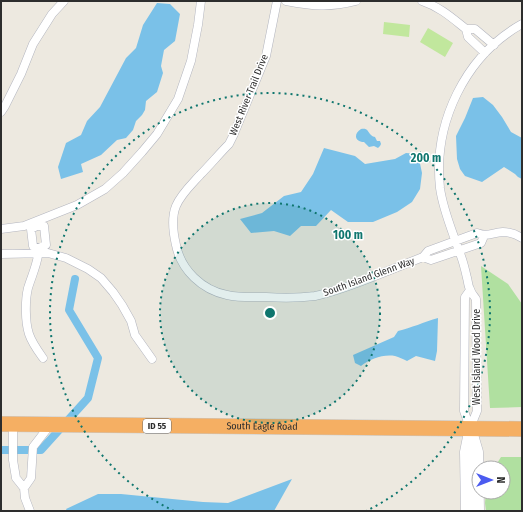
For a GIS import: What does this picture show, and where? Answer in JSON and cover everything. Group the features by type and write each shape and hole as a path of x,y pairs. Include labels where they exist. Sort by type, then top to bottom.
{"highway":[{"name":"South Eagle Road","path":"7,424 522,429"}],"street":[{"path":"1,112 21,74 33,44 52,14 64,1"},
{"path":"1,229 36,224 77,205 105,189 123,173 142,152 157,134 178,99 191,61 201,1"},
{"name":"West River Trail Drive","path":"218,293 205,287 196,280 181,260 177,250 173,225 175,208 187,189 229,144 233,136 266,56 276,1"},
{"path":"286,1 318,6 331,6 356,1"},
{"path":"422,1 448,14 466,29 468,37 486,52"},
{"name":"West Island Wood Drive","path":"470,428 477,411 476,299 470,290 456,240 446,216 440,187 439,164 442,137 453,101 470,71 494,44 522,24"},
{"path":"466,29 475,29 494,44"},
{"path":"36,224 31,229 33,246 39,251"},
{"name":"South Island Glenn Way","path":"218,293 240,297 285,298 315,296 346,287 423,257 428,251 477,233 484,236 504,232 516,234 522,238"},
{"name":"South Island Glenn Way","path":"423,257 431,260 481,243 484,236"},
{"path":"39,251 28,288 26,313 29,334 36,349 43,358"},
{"path":"1,254 39,251 66,258 88,268 101,278 113,292 131,321 135,335 152,359"},
{"name":"West Island Wood Drive","path":"470,290 465,297 464,411 470,428"},
{"path":"7,424 16,478 24,488 25,498 30,511"},
{"path":"24,488 31,478 33,448 50,425"},
{"path":"467,511 466,452 470,428"},
{"path":"470,428 477,452 478,511"}],"green space":[{"path":"384,22 410,25 409,37 383,34"},
{"path":"428,28 453,43 445,57 420,42"},
{"path":"481,266 508,284 522,304 522,407 490,408"},
{"path":"501,457 522,457 522,511 486,511 485,500 511,500 511,460 499,460"}],"water":[{"path":"157,3 170,4 180,14 175,41 164,50 161,66 163,73 157,92 146,101 145,110 136,121 133,130 126,138 117,140 101,155 81,164 83,172 61,179 58,167 66,143 81,135 87,121 100,107 126,58 136,48 143,25"},
{"path":"483,97 493,105 511,132 522,138 522,179 504,167 482,182 465,176 460,169 457,159 456,136 473,98"},
{"path":"361,129 366,129 375,137 377,141 380,141 381,144 378,148 374,146 369,147 364,142 357,139 356,135"},
{"path":"324,148 355,156 365,164 395,159 406,153 418,154 422,173 420,189 412,202 397,212 373,222 348,222 331,210 316,226 301,226 290,236 274,231 251,233 240,219 262,213 284,196 301,192 313,174"},
{"path":"438,318 437,351 435,361 416,356 407,361 396,356 386,356 368,361 361,366 355,363 353,355 394,337 398,331"},
{"path":"292,479 274,511 67,511 66,509 98,494 121,494 228,503"}],"waterway":[{"path":"1,450 41,450 88,398 98,358 69,310 75,279"}]}
